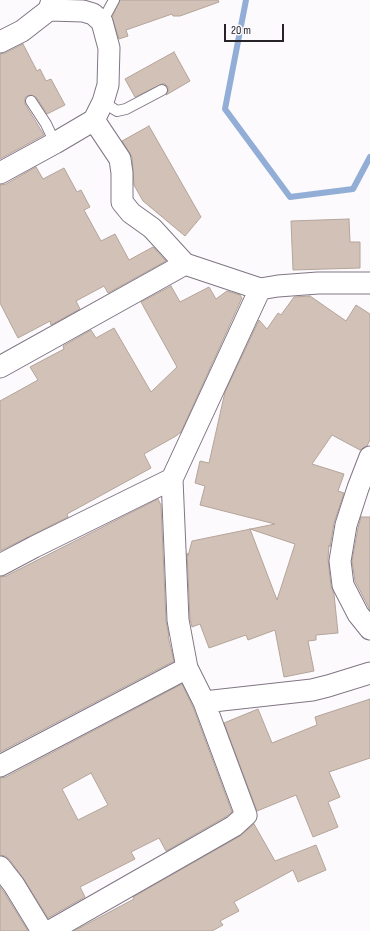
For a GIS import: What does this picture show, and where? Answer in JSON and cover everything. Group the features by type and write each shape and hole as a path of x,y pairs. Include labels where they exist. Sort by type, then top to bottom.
{"street":[{"path":"0,42 22,31 50,5 93,14 102,22 109,48 108,85 98,111 56,143 0,173"},
{"path":"98,111 120,159 122,174 122,202 131,213 152,228 185,264 260,289 305,283 370,284"},
{"path":"0,367 185,264"},
{"path":"50,931 234,826 245,817 246,813 238,796 204,702 187,668 178,620 172,479 260,289"},
{"path":"370,457 346,525 340,561 343,585 358,614 370,629"},
{"path":"0,565 172,479"},
{"path":"0,766 187,668"},
{"path":"204,702 312,690 370,673"},
{"path":"0,866 14,885 42,931"}],"lane":[{"path":"102,22 114,0"},
{"path":"98,111 117,111 126,109 162,90"},
{"path":"31,101 56,143"}],"building":[{"path":"120,0 218,0 219,2 180,16 173,16 172,14 126,30 128,36 119,39 112,17"},
{"path":"23,44 37,71 40,69 46,81 51,79 65,105 47,114 36,97 31,95 27,96 25,98 25,104 44,135 0,159 0,54"},
{"path":"174,52 190,81 166,95 168,87 165,84 162,84 135,97 125,79"},
{"path":"149,126 201,217 185,236 143,201 134,185 132,157 122,141"},
{"path":"36,167 43,179 64,168 77,192 81,190 90,207 84,210 101,241 115,234 129,260 153,247 166,261 108,293 104,286 76,301 80,309 51,325 50,321 18,338 0,303 0,185 6,184"},
{"path":"349,219 350,242 360,242 360,268 293,270 291,221"},
{"path":"171,286 180,302 209,287 216,299 227,291 240,295 242,298 181,432 144,454 151,468 67,514 68,517 0,551 0,401 38,380 30,367 64,349 63,346 91,330 96,338 114,328 151,392 177,367 141,302"},
{"path":"310,296 346,321 356,305 370,314 370,440 367,446 360,450 332,435 312,464 344,474 338,491 344,493 334,523 330,547 329,545 328,559 331,586 334,594 338,633 316,635 316,640 308,641 314,671 284,677 275,630 248,640 246,635 209,648 200,624 192,627 190,619 187,553 188,556 192,541 250,529 275,524 200,505 205,486 195,483 200,461 209,463 225,392 259,320 267,329 278,313 281,315 294,297","holes":["250,529 295,544 277,600"]},
{"path":"158,499 161,505 166,621 174,661 0,752 0,577 6,576"},
{"path":"361,517 370,517 370,610 355,581 352,561"},
{"path":"182,684 193,707 232,812 166,851 159,838 131,852 135,859 80,887 85,897 48,918 23,878 9,859 0,855 0,778 6,777","holes":["91,773 108,805 78,820 62,789"]},
{"path":"370,699 370,758 329,772 340,797 328,802 338,827 313,837 296,795 257,811 224,723 258,709 272,743 317,725 315,717"},
{"path":"254,824 275,861 316,845 326,870 298,882 293,870 234,902 239,911 220,921 223,925 212,931 74,931 134,899 133,897 240,836"},
{"path":"0,887 4,892 28,931 0,931"}],"waterway":[{"path":"246,0 225,109 290,197 353,189 370,157"}]}
